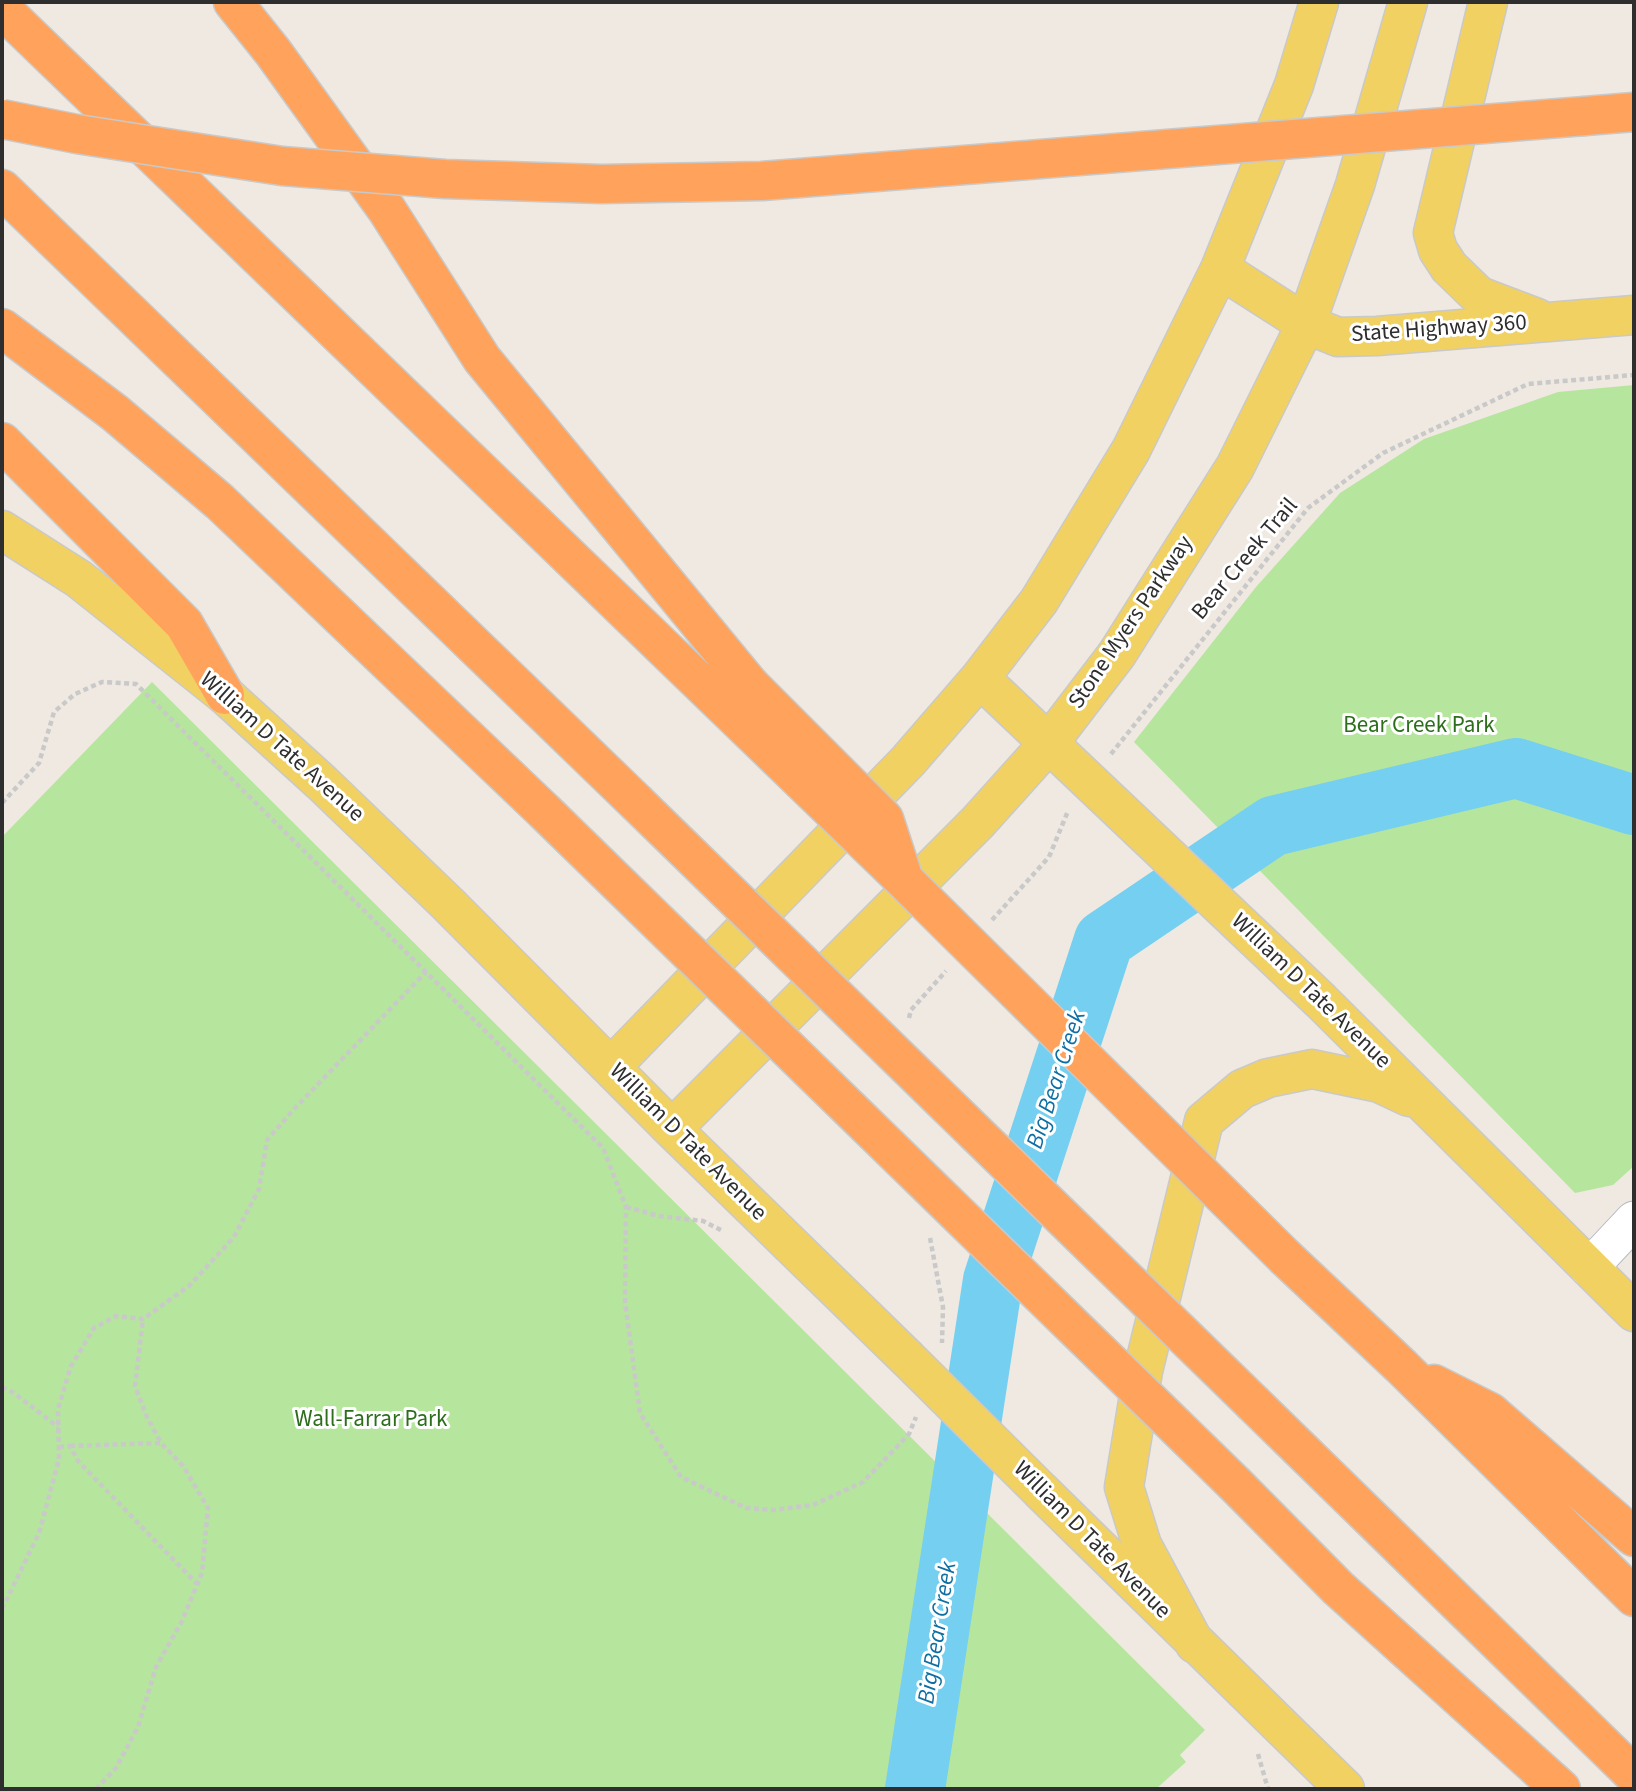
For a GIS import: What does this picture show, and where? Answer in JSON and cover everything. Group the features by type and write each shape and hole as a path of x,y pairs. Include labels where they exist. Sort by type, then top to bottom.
{"highway":[{"path":"233,2 387,210 482,359 738,696 904,880 1634,1597"},
{"path":"2,9 738,696"},
{"path":"2,119 77,134 282,166 445,179 601,184 762,181 1634,112"},
{"path":"2,189 636,802 1634,1775"},
{"path":"2,328 115,413 220,502 544,811 1236,1485 1338,1588 1561,1789"},
{"path":"2,442 184,624 226,695"},
{"path":"1402,1367 1490,1412 1634,1537"}],"main road":[{"path":"611,1066 908,761 980,678 1039,601 1131,450 1220,269 1294,85 1319,2"},
{"name":"Stone Myers Parkway","path":"672,1129 978,822 1049,743 1117,654 1235,467 1306,324 1355,185 1408,2"},
{"path":"1488,2 1433,233 1438,250 1449,267 1479,296 1548,322"},
{"name":"State Highway 360","path":"1220,269 1306,324 1338,337 1377,337 1634,315"},
{"name":"William D Tate Avenue","path":"2,530 79,579 226,695 365,822 672,1129 1345,1789"},
{"name":"William D Tate Avenue","path":"980,678 1321,1002 1634,1312"},
{"path":"1195,1644 1142,1545 1124,1488 1143,1371 1204,1121 1242,1089 1268,1078 1312,1069 1379,1083 1424,1104"}],"lane":[{"path":"1589,1268 1634,1220"}],"path":[{"name":"Bear Creek Trail","path":"1114,749 1308,509 1383,453 1528,383 1634,375"},
{"path":"2,1609 39,1533 59,1459 58,1409 71,1366 94,1328 116,1316 143,1318 189,1286 234,1237 259,1189 267,1140 293,1109 426,972"},
{"path":"626,1207 659,1216 702,1221 726,1232"},
{"path":"96,1789 116,1768 138,1727 156,1667 181,1623 202,1573 208,1508 183,1466 161,1443 147,1418 135,1386 143,1318"},
{"path":"2,1388 15,1393 59,1428"},
{"path":"59,1447 161,1443"},
{"path":"70,1446 78,1461 197,1584"}],"green space":[{"name":"Bear Creek Park","path":"1634,385 1634,1166 1613,1185 1575,1193 1134,742 1256,587 1340,493 1424,439 1558,392"},
{"name":"Wall-Farrar Park","path":"152,682 1205,1730 1180,1755 1186,1762 1156,1789 2,1789 2,837"}],"waterway":[{"name":"Big Bear Creek","path":"915,1789 993,1280 1104,940 1273,826 1516,768 1634,805"}]}
